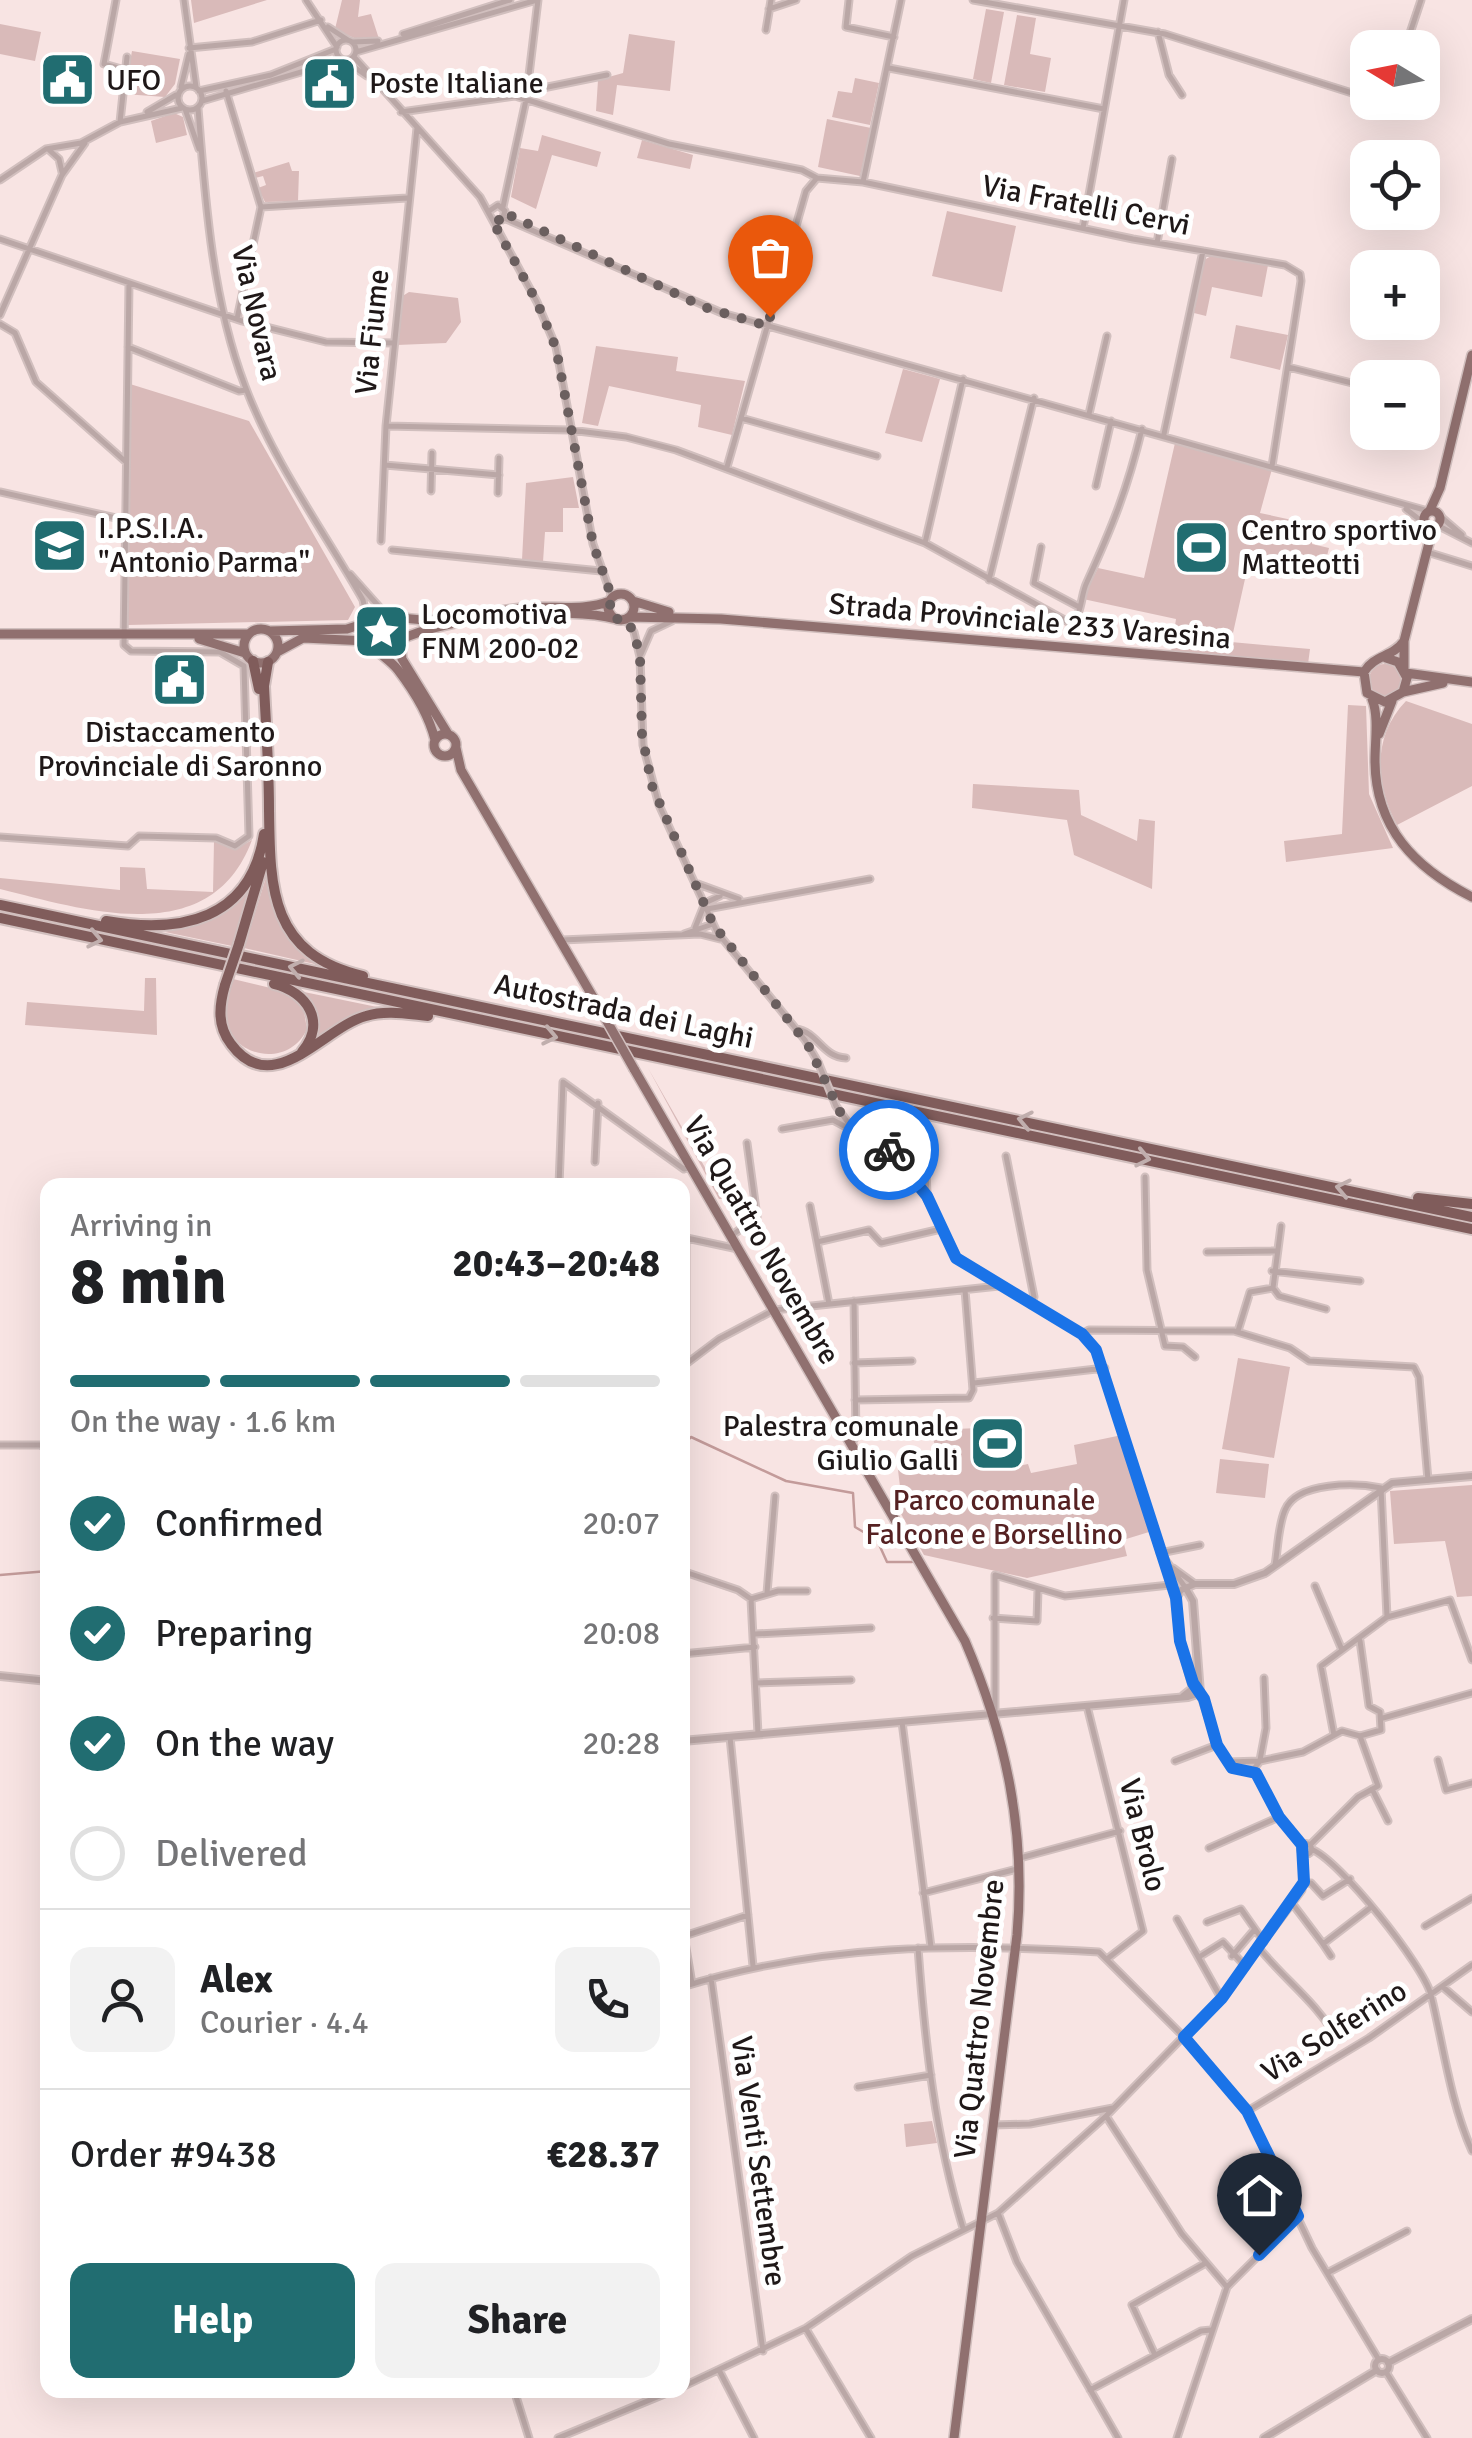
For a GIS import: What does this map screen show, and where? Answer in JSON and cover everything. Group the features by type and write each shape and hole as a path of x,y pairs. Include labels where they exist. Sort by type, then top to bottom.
{"highway":[{"path":"249,657 258,678 266,832 272,885 281,918 296,942 321,961 411,992"},
{"path":"273,658 264,686 263,862 225,985 221,1025 238,1052 264,1064 292,1060 345,1024 367,1015 395,1013 488,1023"},
{"path":"58,917 156,927 196,921 240,891 254,871 266,832"},
{"name":"Autostrada dei Laghi","path":"0,905 1472,1218"},
{"name":"Autostrada dei Laghi","path":"0,918 1472,1229"},
{"path":"221,966 283,986 306,1000 314,1016 313,1033 292,1060"},
{"path":"1380,1196 1472,1204"}],"main road":[{"path":"1403,692 1404,641 1472,355"},
{"name":"Strada Provinciale 233 Varesina","path":"388,614 431,621 526,608 590,607 624,594 648,609 721,619"},
{"path":"611,599 610,613 624,618 633,601"},
{"name":"Strada Provinciale 233 Varesina","path":"399,641 423,630 539,613 683,617 1364,672"},
{"path":"0,634 249,634 268,630 346,629 388,614 401,626 402,659 456,748 461,770"},
{"path":"366,641 367,622"},
{"path":"268,630 278,643 273,658"},
{"path":"182,634 249,657 273,658 303,638 366,641 411,688 432,725 435,751 461,770"},
{"path":"249,634 249,657"},
{"path":"378,650 399,641"},
{"path":"1404,641 1386,658 1371,662 1364,672 1363,686 1372,698 1377,794 1394,835 1415,861 1472,897"},
{"path":"1386,658 1405,671 1472,682"},
{"name":"Strada Provinciale 233 Varesina","path":"1335,672 1363,686"},
{"path":"1375,746 1392,701 1403,692 1456,681"},
{"path":"1372,698 1392,701"},
{"path":"435,740 448,734"},
{"path":"444,756 456,748"},
{"name":"Via Quattro Novembre","path":"461,770 991,1689 1013,1786 1020,1863 1016,1946 954,2438"}],"street":[{"path":"116,0 104,64 125,70"},
{"path":"179,92 189,49 184,0"},
{"path":"306,0 343,60 369,78"},
{"path":"141,116 179,92 271,74 350,41 386,39 510,0"},
{"path":"766,30 771,0"},
{"path":"770,9 796,0"},
{"path":"849,0 846,27 894,38"},
{"path":"863,182 901,0"},
{"path":"973,0 1158,32 1350,92"},
{"path":"1083,228 1124,0"},
{"path":"1411,30 1422,0"},
{"path":"0,180 48,149 87,140 120,122 200,104 226,92 531,1 537,13 526,100 500,214 501,236 537,302 556,348 570,430 611,599"},
{"path":"189,49 252,42 321,21"},
{"path":"321,21 350,41 369,78 489,210 704,307 1272,466 1404,508 1470,542"},
{"path":"1158,32 1169,75 1182,95"},
{"name":"Via Novara","path":"189,49 200,104 224,313 246,390 365,604 367,622"},
{"path":"120,122 127,57"},
{"path":"889,68 1104,109"},
{"path":"401,112 515,96 607,75"},
{"name":"Via Novara","path":"179,92 204,162"},
{"path":"226,92 261,207 237,319"},
{"name":"Via Fratelli Cervi","path":"515,96 669,144 802,170 818,178 863,182 1156,243 1285,265 1300,274 1288,367"},
{"name":"Via Fiume","path":"382,541 386,426 418,128"},
{"path":"0,315 26,248 62,174 87,140"},
{"path":"48,149 59,159 62,174"},
{"path":"1156,243 1172,159"},
{"path":"727,466 806,191 818,178"},
{"path":"480,197 500,214"},
{"path":"261,207 408,198"},
{"path":"0,239 237,319 326,342 394,342"},
{"path":"1164,435 1203,251"},
{"path":"0,837 128,846 139,836 216,838 235,846 246,842 244,666 233,655 220,652 131,651 124,646 129,283"},
{"path":"0,324 16,333 36,382 126,462"},
{"path":"1089,414 1107,336"},
{"path":"128,347 239,391 246,390"},
{"path":"1272,466 1288,367 1350,382"},
{"path":"925,543 963,379"},
{"path":"989,581 1034,398"},
{"path":"741,418 876,456"},
{"path":"1096,486 1111,420"},
{"path":"386,426 570,430 650,442 727,466 925,543 1054,618 1075,621 1123,505 1142,429"},
{"path":"431,492 432,453"},
{"path":"498,493 500,458"},
{"path":"385,465 499,475"},
{"path":"0,492 125,520"},
{"path":"1404,508 1431,520"},
{"path":"1041,547 1034,583 1080,607"},
{"path":"392,550 602,571"},
{"path":"1424,551 1472,566"},
{"name":"Via Novara","path":"346,571 388,614"},
{"path":"640,657 651,631 683,617"},
{"path":"624,618 634,632 640,657 652,786 723,940 796,1029 818,1062 836,1106 849,1124 895,1156 927,1196 956,1258 1082,1334 1105,1368 1176,1598 1181,1644 1193,1683 1193,1690 1182,1696"},
{"path":"706,906 870,880"},
{"path":"696,882 741,900"},
{"path":"694,928 706,906 724,896"},
{"path":"682,935 713,924"},
{"path":"700,934 713,924"},
{"path":"559,940 700,934 723,940"},
{"path":"796,1029 809,1032 829,1054 846,1058"},
{"path":"559,1178 563,1082 598,1103 684,1169 691,1167"},
{"path":"595,1162 598,1103"},
{"path":"782,1128 833,1120 869,1137"},
{"path":"731,1236 757,1217 747,1142"},
{"path":"1006,1156 1034,1297 1031,1305"},
{"path":"926,1172 927,1196"},
{"path":"1145,1177 1147,1270 1165,1346 1183,1347 1195,1357"},
{"path":"810,1206 828,1304"},
{"path":"1280,1226 1273,1288 1278,1296 1326,1308"},
{"path":"817,1242 868,1230 881,1243 941,1229"},
{"path":"690,1239 738,1248"},
{"path":"1208,1252 1276,1251"},
{"path":"1272,1272 1360,1281"},
{"path":"968,1290 985,1277"},
{"path":"690,1361 719,1339 774,1310 999,1286"},
{"path":"1238,1332 1250,1292 1273,1288"},
{"path":"855,1400 965,1400 971,1394 972,1383 968,1290"},
{"path":"851,1444 856,1438 854,1302"},
{"path":"1082,1334 1089,1330 1238,1332 1290,1348 1309,1360 1417,1369 1428,1480"},
{"path":"854,1363 912,1360"},
{"path":"972,1383 1105,1368"},
{"path":"0,1445 40,1445"},
{"path":"1274,1568 1285,1510 1294,1498 1358,1483 1382,1488 1472,1476"},
{"path":"1176,1598 1185,1587 1244,1582 1274,1568 1382,1488"},
{"path":"1382,1488 1387,1617"},
{"path":"768,1594 774,1496"},
{"path":"1161,1554 1200,1545"},
{"path":"1161,1554 1194,1600"},
{"path":"1171,1566 1198,1585"},
{"path":"690,1574 752,1599 807,1591"},
{"path":"991,1689 993,1578 998,1574 1068,1596 1170,1585"},
{"path":"1198,1585 1194,1600 1200,1693 1217,1745 1228,1762 1235,1770 1253,1770"},
{"path":"1315,1586 1342,1650"},
{"path":"993,1618 1037,1620 1038,1588"},
{"path":"752,1599 758,1734"},
{"path":"1334,1736 1320,1666 1360,1641 1387,1617 1447,1600 1455,1606 1472,1660"},
{"path":"754,1634 871,1628"},
{"path":"1463,1632 1472,1628"},
{"path":"1180,1632 1196,1633"},
{"path":"1360,1641 1369,1706 1382,1718"},
{"path":"1181,1644 1185,1647 1196,1643"},
{"path":"690,1653 755,1647"},
{"path":"0,1676 40,1680"},
{"path":"1253,1770 1260,1761 1266,1728 1264,1678"},
{"path":"756,1683 851,1680"},
{"path":"1193,1683 1200,1693"},
{"path":"690,1740 1200,1693"},
{"path":"1382,1718 1472,1693"},
{"name":"Via Brolo","path":"1086,1706 1143,1932 1107,1958"},
{"path":"1228,1762 1260,1761 1303,1752 1345,1730 1360,1736 1381,1730 1382,1718"},
{"path":"902,1722 931,1947"},
{"path":"690,2383 806,2328 963,2228 998,2213 1106,2116 1222,1998 1246,1967 1304,1882 1307,1848 1349,1805 1378,1786 1360,1736"},
{"path":"730,1737 753,1966"},
{"path":"1176,1760 1217,1745"},
{"path":"1438,1760 1446,1790 1472,1783"},
{"path":"1253,1770 1279,1817 1307,1848 1326,1856 1350,1879 1423,1977 1431,1996 1446,2072 1472,2151"},
{"path":"1372,1789 1388,1821"},
{"path":"1209,1848 1279,1817"},
{"path":"923,1893 1120,1831"},
{"path":"1304,1882 1311,1883 1323,1896 1350,1879"},
{"path":"1425,1926 1472,1898"},
{"path":"1292,1903 1331,1956"},
{"path":"1323,1944 1370,1908"},
{"path":"1207,1922 1241,1909 1285,1980 1296,1983 1316,2004 1337,2038"},
{"path":"690,1934 748,1915"},
{"path":"1177,1918 1222,1998"},
{"path":"1232,1956 1255,1929"},
{"path":"1198,1957 1224,1942 1232,1956 1246,1967"},
{"path":"690,1972 692,1984 753,1966 845,1950 1016,1946 1100,1952 1184,2037 1247,2111 1327,2273 1427,2438"},
{"path":"918,1948 944,2166 963,2228"},
{"name":"Via Solferino","path":"1247,2111 1431,1996 1472,1964"},
{"name":"Via Venti Settembre","path":"711,1978 762,2351"},
{"path":"1444,1987 1472,2012"},
{"path":"858,2087 931,2075"},
{"path":"994,2126 1030,2124 1113,2108"},
{"path":"1106,2116 1204,2264 1227,2287"},
{"path":"998,2213 1018,2262 1118,2438"},
{"path":"1177,2438 1227,2287 1298,2216"},
{"path":"1327,2273 1406,2230"},
{"path":"1155,2356 1132,2305 1204,2264"},
{"path":"1264,2438 1382,2366 1472,2319"},
{"path":"806,2328 870,2438"},
{"path":"1090,2390 1202,2331 1212,2330"},
{"path":"720,2372 754,2438"},
{"path":"517,2398 530,2438"},
{"path":"558,2438 655,2398"}],"green space":[{"path":"191,0 267,0 194,23"},
{"path":"342,0 360,0 358,17 371,14 379,39 354,38 335,29"},
{"path":"986,9 1004,12 991,83 973,79"},
{"path":"1017,15 1036,18 1030,54 1051,58 1045,92 1004,85"},
{"path":"0,24 41,32 35,61 0,54"},
{"path":"629,34 675,41 670,91 617,85 613,115 596,111 598,80 623,73"},
{"path":"132,51 180,59 175,84 165,97 124,94"},
{"path":"855,78 879,83 870,125 832,117 838,91 852,93"},
{"path":"174,113 183,117 187,135 156,143 151,121"},
{"path":"827,119 871,128 860,176 818,167"},
{"path":"542,135 601,152 597,167 552,155 536,209 511,197 520,148 538,151"},
{"path":"642,140 693,155 690,169 637,158"},
{"path":"289,162 292,171 299,171 298,201 265,202 258,188 266,185 263,176 255,178 253,173"},
{"path":"947,211 1016,226 1002,292 932,276"},
{"path":"1213,255 1268,265 1262,297 1212,287 1206,316 1194,313 1204,260"},
{"path":"409,292 458,298 461,322 446,343 397,345 401,297"},
{"path":"1236,325 1288,335 1280,370 1230,358"},
{"path":"596,346 678,357 676,371 745,381 732,435 698,427 701,405 609,386 598,426 582,423"},
{"path":"903,369 940,379 922,442 885,433"},
{"path":"130,384 249,421 355,607 348,620 128,625"},
{"name":"Centro sportivo Matteotti","path":"1175,443 1272,469 1260,513 1315,525 1312,544 1329,548 1322,576 1249,561 1231,642 1310,649 1308,664 1171,652 1176,619 1083,599 1098,568 1144,578"},
{"path":"573,477 579,508 563,508 563,532 545,532 543,562 522,560 526,483"},
{"path":"1385,664 1396,669 1401,680 1396,691 1385,696 1374,691 1369,680 1374,669"},
{"path":"1406,701 1472,724 1472,786 1397,825 1384,793 1380,761 1387,729"},
{"path":"1348,705 1366,706 1369,794 1393,848 1286,862 1284,841 1342,834"},
{"path":"973,784 1079,790 1081,815 1137,841 1139,819 1155,821 1152,889 1074,855 1067,820 972,808"},
{"path":"252,840 233,875 213,892 214,841 234,850"},
{"path":"120,867 145,868 147,889 213,892 177,910 142,914 69,906 0,889 0,878 120,890"},
{"path":"268,871 276,913 298,946 319,965 244,948"},
{"path":"254,879 232,946 165,932 214,914"},
{"path":"145,978 156,978 157,1035 25,1025 27,1002 144,1011"},
{"path":"233,979 279,990 303,1006 307,1029 298,1042 272,1054 245,1048 235,1039 227,1026 225,1010"},
{"path":"304,992 382,1008 342,1022 313,1044 311,1003"},
{"path":"648,1068 723,1199 719,1199"},
{"path":"1238,1358 1290,1367 1274,1458 1222,1449"},
{"name":"Parco comunale Falcone e Borsellino","path":"979,1428 987,1465 1011,1460 1013,1467 1028,1464 1031,1473 1077,1464 1074,1445 1122,1435 1149,1532 1123,1540 1127,1556 1027,1578 924,1555 891,1496 901,1495 898,1470 939,1462 931,1430"},
{"path":"1220,1459 1269,1464 1265,1498 1216,1493"},
{"path":"1472,1485 1472,1596 1457,1597 1445,1541 1394,1544 1390,1491"},
{"path":"932,2121 937,2143 906,2147 904,2124"}],"waterway":[{"path":"690,1438 786,1481 853,1493 855,1527 877,1540 887,1562 912,1562"},
{"path":"0,1575 40,1572"}],"way so far":[{"path":"770,317 767,326 713,310 505,213 502,220 492,220 537,302 556,348 593,544 612,598 610,613 616,619 625,619 637,640 645,756 663,814 723,940 808,1045 842,1116 889,1150"}],"place":[{"name":"UFO","path":"67,80"},
{"name":"Poste Italiane","path":"330,83"},
{"name":"I.P.S.I.A. \"Antonio Parma\"","path":"59,545"},
{"name":"Centro sportivo Matteotti","path":"1202,547"},
{"name":"Locomotiva FNM 200-02","path":"382,631"},
{"name":"Distaccamento Provinciale di Saronno","path":"180,679"},
{"name":"Palestra comunale Giulio Galli","path":"998,1443"}],"route":[{"path":"889,1150 927,1196 956,1258 1082,1334 1096,1350 1105,1368 1176,1598 1182,1625 1180,1641 1193,1683 1204,1699 1217,1745 1232,1768 1256,1773 1279,1817 1302,1845 1302,1890 1222,1998 1184,2037 1247,2111 1298,2216 1259,2255"}]}
